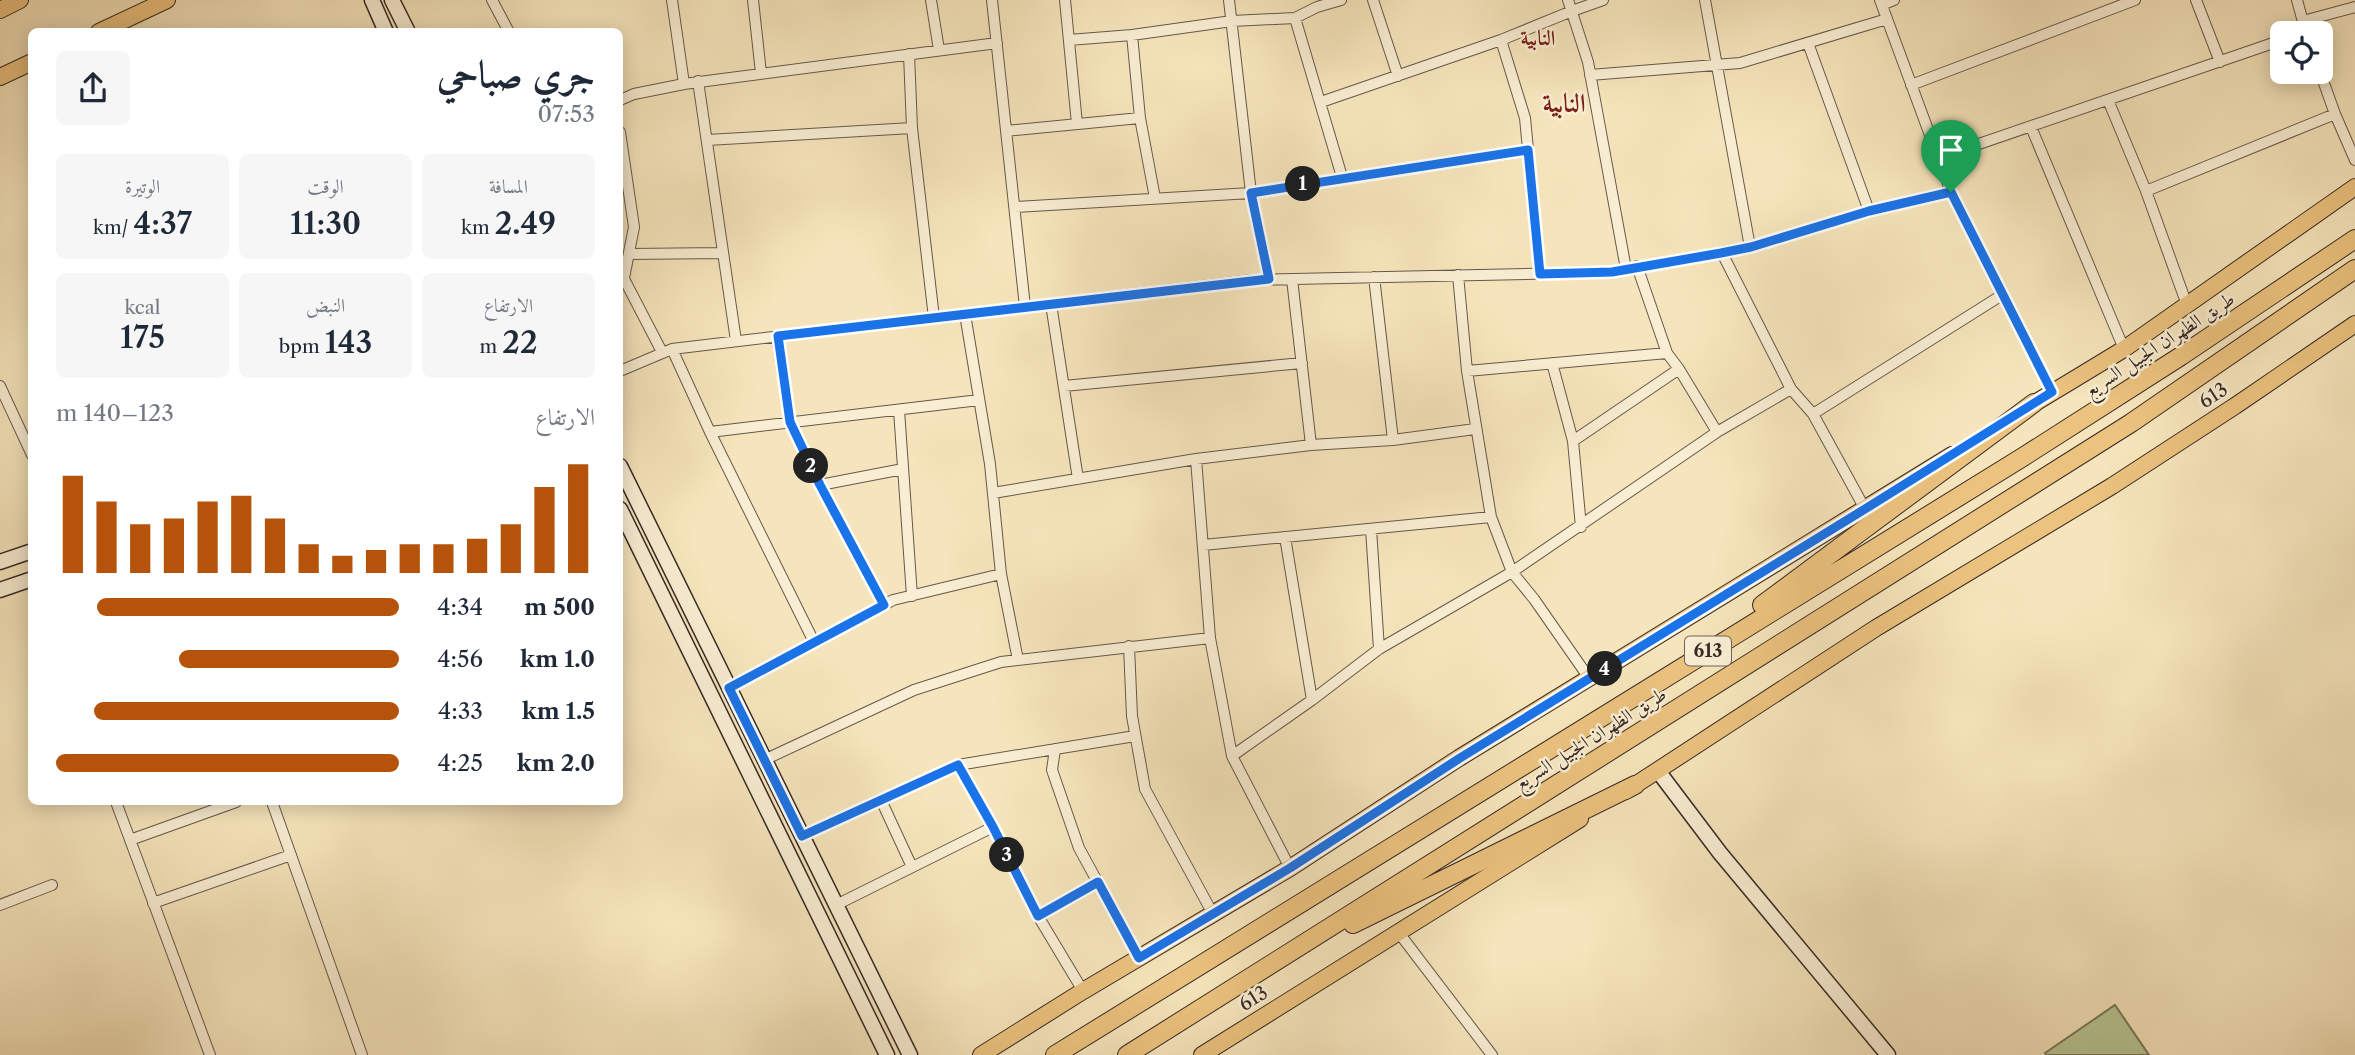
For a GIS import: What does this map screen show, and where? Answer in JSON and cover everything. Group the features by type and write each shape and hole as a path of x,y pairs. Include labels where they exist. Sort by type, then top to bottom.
{"highway":[{"name":"طريق الظهران الجبيل السريع","path":"1055,1055 2181,356 2355,239"},
{"name":"طريق الظهران الجبيل السريع","path":"1126,1055 2131,423 2355,269"},
{"path":"1663,679 2034,403"},
{"path":"1268,965 1635,785"}],"main road":[{"path":"0,9 20,0"},
{"path":"108,28 167,0"},
{"path":"0,77 28,64"},
{"path":"981,1055 1083,990 1290,868 1460,758 2124,349 2355,187"},
{"name":"613","path":"1202,1055 1658,771 1876,628 2134,471 2355,324"}],"street":[{"path":"372,0 384,28"},
{"path":"392,0 406,28"},
{"path":"492,0 507,28"},
{"path":"673,0 684,84"},
{"path":"753,0 761,73"},
{"path":"931,0 939,50"},
{"path":"992,0 1025,307"},
{"path":"1065,0 1077,124"},
{"path":"1229,0 1251,193 1269,279"},
{"path":"1069,40 1132,35 1233,21 1295,18 1316,4 1341,0"},
{"path":"1373,0 1398,76"},
{"path":"1321,102 1501,40 1570,5 1604,0"},
{"path":"1704,0 1751,247"},
{"path":"1894,0 1881,2 1951,192 2052,392"},
{"path":"1912,85 2135,0"},
{"path":"2196,0 2220,62"},
{"path":"2297,0 2303,21 2355,7"},
{"path":"1570,5 1590,75 1632,268 1667,353 1717,432"},
{"path":"1295,18 1342,177"},
{"path":"1590,75 1740,63 1887,19"},
{"path":"1132,35 1140,118 1155,198"},
{"path":"1501,40 1525,118 1540,274"},
{"path":"623,99 698,81 997,43"},
{"path":"1808,43 1869,211"},
{"path":"1938,158 2270,44"},
{"path":"909,54 912,128 934,318"},
{"path":"698,81 737,341"},
{"path":"2324,84 2355,160"},
{"path":"2108,100 2147,191 2187,305"},
{"path":"2147,191 2335,114"},
{"path":"1006,131 1140,118"},
{"path":"2031,127 2124,349"},
{"path":"707,140 912,128"},
{"path":"1014,207 1251,193 1528,150"},
{"path":"623,188 634,227 623,271"},
{"path":"623,371 667,351 737,341 1269,279 1612,272 1751,247 1869,211 1951,192"},
{"path":"629,254 723,253"},
{"path":"1721,253 1791,389 1813,414 1865,509"},
{"path":"1458,275 1467,371 1491,517 1512,572 1589,678"},
{"path":"623,276 710,432 814,642"},
{"path":"1374,277 1393,440"},
{"path":"1292,279 1311,445"},
{"path":"1813,414 2002,295"},
{"path":"1051,304 1078,479"},
{"path":"965,314 993,493 1001,574 1018,660"},
{"path":"778,336 790,422 884,605"},
{"path":"1467,371 1667,353"},
{"path":"1064,386 1302,363"},
{"path":"1552,363 1573,441 1581,527"},
{"path":"1573,441 1679,369"},
{"path":"0,386 28,446"},
{"path":"1232,756 1312,701 1380,649 1512,572 1717,432 1791,389"},
{"path":"710,432 979,401"},
{"path":"899,410 912,596"},
{"path":"993,493 1196,459 1311,445 1393,440 1475,429"},
{"path":"1196,459 1210,638 1232,756 1290,868"},
{"path":"820,485 903,469"},
{"path":"623,472 910,1055"},
{"path":"623,515 887,1055"},
{"path":"1203,545 1491,517"},
{"path":"1371,529 1380,649"},
{"path":"1285,537 1312,701"},
{"path":"0,562 28,552"},
{"path":"729,688 884,605 1001,574"},
{"path":"0,590 28,580"},
{"path":"764,760 914,690 1001,662 1210,638"},
{"path":"1129,646 1132,716 1145,789 1213,914"},
{"path":"802,836 958,765 1135,736"},
{"path":"1055,749 1052,770 1079,848 1139,958"},
{"path":"958,765 1038,916 1083,990"},
{"path":"1658,771 1720,853 1888,1055"},
{"path":"881,800 912,867"},
{"path":"117,805 210,1055"},
{"path":"130,840 228,805"},
{"path":"273,805 362,1055"},
{"path":"836,905 993,827"},
{"path":"153,903 291,855"},
{"path":"1038,916 1098,882"},
{"path":"0,905 52,885"},
{"path":"1399,933 1492,1055"},
{"path":"838,953 856,944"}],"green space":[{"path":"2115,1005 2149,1055 2046,1055 2045,1053"}],"district":[{"name":"النابية","path":"1538,38"},
{"name":"النابية","path":"1564,103"}],"route":[{"path":"1528,150 1540,274 1612,272 1721,253 1751,247 1869,211 1951,192 2052,392 1460,758 1290,868 1139,958 1098,882 1038,916 958,765 802,836 729,688 884,605 790,422 778,336 1269,279 1251,193 1528,150"}]}
